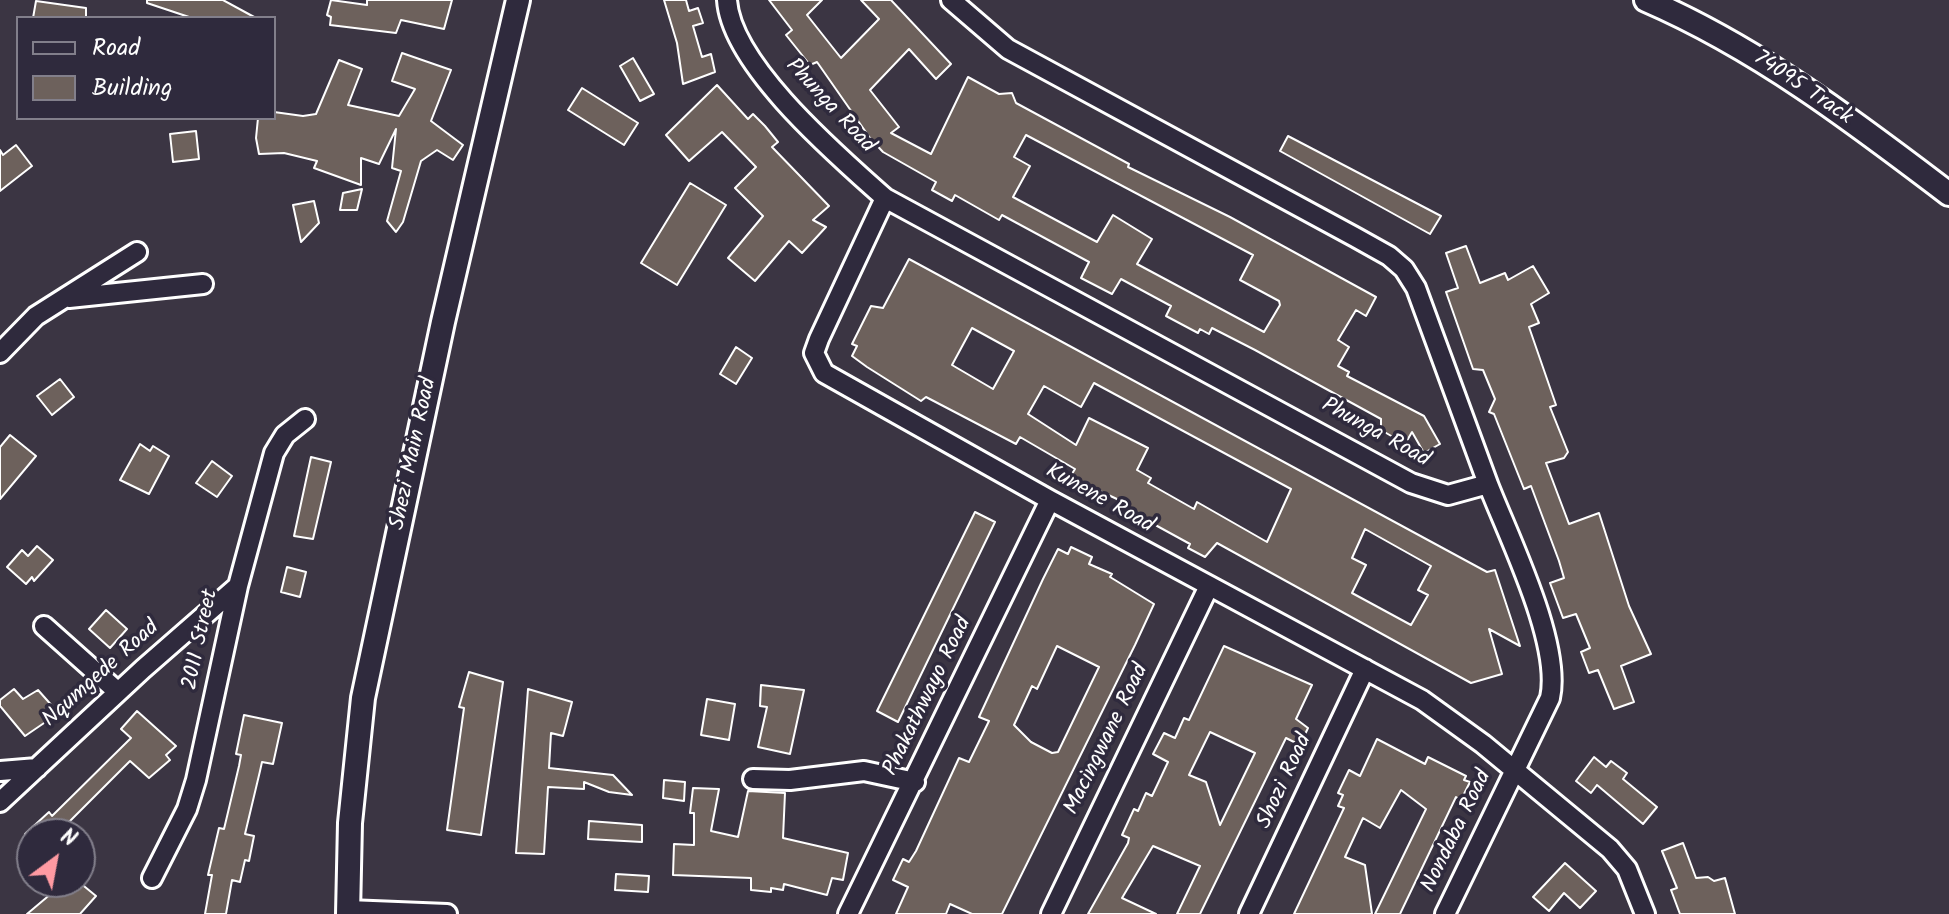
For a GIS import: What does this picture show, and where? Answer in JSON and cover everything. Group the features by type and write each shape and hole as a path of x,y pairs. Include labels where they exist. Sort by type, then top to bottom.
{"street":[{"name":"Shezi Main Road","path":"348,912 350,823 363,698 447,307 518,0"},
{"name":"Phunga Road","path":"727,0 741,43 777,92 827,146 885,198 1419,486 1448,495 1488,484"},
{"path":"951,0 1008,49 1355,237 1404,269 1416,288 1550,649 1554,679 1550,698 1514,771"},
{"name":"74095 Track","path":"1646,0 1693,20 1776,68 1949,194"},
{"name":"Kunene Road","path":"885,198 814,353 824,373 848,390 1449,717 1610,849 1627,869 1645,914"},
{"path":"0,353 36,316 137,252"},
{"path":"63,299 203,284"},
{"name":"2011 Street","path":"152,878 183,819 196,780 238,586 274,453 285,435 305,419"},
{"name":"Phakathwayo Road","path":"848,914 1050,500"},
{"name":"Nqumgede Road","path":"0,802 238,586"},
{"name":"Macingwane Road","path":"1051,914 1209,586"},
{"path":"44,626 118,692"},
{"name":"Shozi Road","path":"1249,914 1365,669"},
{"path":"0,771 37,768"},
{"path":"753,779 790,780 864,771 915,782"},
{"name":"Nondaba Road","path":"1445,914 1514,771"},
{"path":"348,912 447,914"}],"building":[{"path":"147,0 223,0 252,16 186,16 147,3"},
{"path":"331,0 367,5 367,0 452,0 444,29 401,20 396,33 330,25 331,17 327,15"},
{"path":"664,0 686,0 689,11 698,8 703,23 693,26 702,57 711,54 715,72 683,84 677,43"},
{"path":"769,0 822,0 807,15 841,58 879,19 861,0 891,0 951,64 936,79 909,49 870,90 899,127 891,133 931,154 968,77 999,94 1012,93 1016,103 1129,164 1128,167 1230,217 1376,297 1366,316 1356,310 1338,340 1349,347 1338,366 1349,372 1347,376 1424,416 1440,444 1424,453 1412,432 1405,444 1381,430 1381,419 1255,350 1212,328 1209,334 1200,329 1198,333 1166,316 1171,306 1121,279 1112,294 1081,278 1089,262 1002,215 999,220 955,195 952,201 932,190 936,182 883,152 870,138 817,62 810,65 786,35 792,30","holes":["1026,135 1253,255 1240,280 1279,301 1280,305 1264,332 1137,264 1152,239 1113,215 1097,242 1013,197 1030,166 1014,157"]},
{"path":"36,1 86,8 86,16 33,16"},
{"path":"402,53 451,70 431,121 463,145 453,160 437,150 421,161 403,222 396,232 387,221 401,171 392,168 396,129 379,164 361,158 361,185 314,168 317,161 284,153 259,154 256,138 258,120 276,120 276,112 303,116 316,114 339,60 362,69 348,105 399,116 415,89 392,81"},
{"path":"633,58 654,94 640,101 620,66"},
{"path":"717,85 748,119 753,114 765,126 778,142 772,147 829,206 813,220 826,227 802,253 789,241 755,281 728,258 763,216 735,188 756,167 722,132 689,161 666,135"},
{"path":"582,88 638,123 624,145 568,110"},
{"path":"196,131 199,159 173,162 170,134"},
{"path":"1288,136 1441,216 1430,234 1280,151"},
{"path":"16,145 32,166 0,191 0,150 3,155"},
{"path":"690,183 726,205 677,285 641,263"},
{"path":"362,189 357,210 340,210 343,193"},
{"path":"314,201 319,223 301,242 293,205"},
{"path":"1466,246 1480,283 1505,273 1508,280 1533,266 1549,293 1531,304 1539,323 1529,327 1556,405 1550,407 1568,452 1564,458 1546,463 1569,524 1599,513 1629,606 1651,654 1621,666 1634,702 1614,709 1598,670 1589,673 1581,652 1590,648 1576,614 1563,618 1550,583 1564,578 1559,561 1531,486 1524,489 1494,414 1489,412 1495,399 1483,370 1473,369 1446,292 1458,288 1446,253"},
{"path":"909,259 1487,572 1495,570 1520,646 1489,629 1502,674 1471,683 1217,543 1205,557 1188,548 1190,544 1117,504 1119,500 1070,477 1075,469 1020,437 1016,444 926,397 921,401 852,356 857,346 852,344 871,306 883,308","holes":["972,328 1014,351 993,389 952,365","1094,383 1291,489 1267,542 1197,502 1194,509 1148,483 1151,478 1137,470 1148,448 1089,418 1076,445 1028,414 1044,386 1081,407","1365,529 1431,566 1418,590 1428,595 1411,625 1352,593 1366,565 1352,558"]},
{"path":"736,347 752,358 736,384 720,374"},
{"path":"60,379 74,397 52,415 37,396"},
{"path":"10,435 36,456 0,499 0,447"},
{"path":"140,444 150,451 153,446 169,456 149,494 120,480"},
{"path":"311,457 331,462 313,539 294,536"},
{"path":"212,461 232,476 217,497 196,483"},
{"path":"975,512 995,522 898,722 877,711"},
{"path":"37,546 53,560 34,581 32,577 26,584 7,567 22,550 28,556"},
{"path":"1071,547 1092,557 1089,564 1112,574 1110,577 1154,604 1135,645 1002,914 972,914 950,904 946,914 896,914 908,887 893,880 903,859 909,862 916,851 959,758 969,762 989,721 979,717 1043,579 1058,549 1068,554","holes":["1057,646 1099,667 1058,752 1052,753 1031,742 1014,725 1032,686 1037,689"]},
{"path":"287,567 306,572 300,597 281,592"},
{"path":"106,610 127,629 110,648 89,629"},
{"path":"1224,646 1312,685 1296,719 1308,728 1300,745 1286,738 1200,914 1177,914 1200,866 1153,846 1122,898 1156,914 1088,914 1128,843 1129,838 1122,835 1134,809 1138,811 1146,793 1152,796 1168,762 1153,754 1164,733 1175,738 1184,718 1189,720","holes":["1210,732 1255,753 1220,825 1206,782 1189,775"]},
{"path":"469,672 503,682 481,835 447,830 464,708 459,707"},
{"path":"761,685 804,690 790,754 758,747 767,707 760,706"},
{"path":"14,689 23,699 38,690 54,708 45,718 47,721 25,736 0,706 0,700"},
{"path":"528,689 572,702 563,736 551,733 549,768 613,775 632,795 609,792 584,782 584,789 548,787 544,854 516,853"},
{"path":"707,699 735,704 729,740 701,735"},
{"path":"137,711 176,746 166,755 170,760 149,778 130,761 73,818 42,818 49,812 52,816 131,738 121,729"},
{"path":"244,715 282,723 273,764 262,762 245,834 254,836 249,861 245,860 240,882 232,880 226,914 205,914 212,875 208,875 219,828 224,829 239,766 241,755 236,754"},
{"path":"1377,739 1425,764 1428,757 1466,776 1464,780 1470,782 1461,800 1456,797 1400,914 1375,914 1426,809 1401,790 1380,828 1363,818 1345,857 1365,865 1372,914 1294,914 1344,808 1338,806 1343,795 1338,793 1349,770 1360,776"},
{"path":"1594,757 1606,767 1611,761 1627,773 1623,779 1657,807 1643,824 1597,785 1591,793 1576,781"},
{"path":"664,780 685,782 684,801 663,798"},
{"path":"693,788 719,789 711,831 738,837 748,791 785,793 783,838 848,853 843,880 832,878 827,895 784,884 783,890 751,890 751,878 673,875 674,844 694,845 694,813 690,813"},
{"path":"589,821 642,825 642,842 588,839"},
{"path":"1683,843 1696,878 1708,877 1714,881 1725,878 1735,914 1680,914 1671,890 1677,888 1662,851"},
{"path":"1565,863 1596,891 1580,908 1564,893 1549,911 1533,897"},
{"path":"616,874 649,876 648,892 615,890"},
{"path":"46,898 94,898 80,914 27,914"}]}
